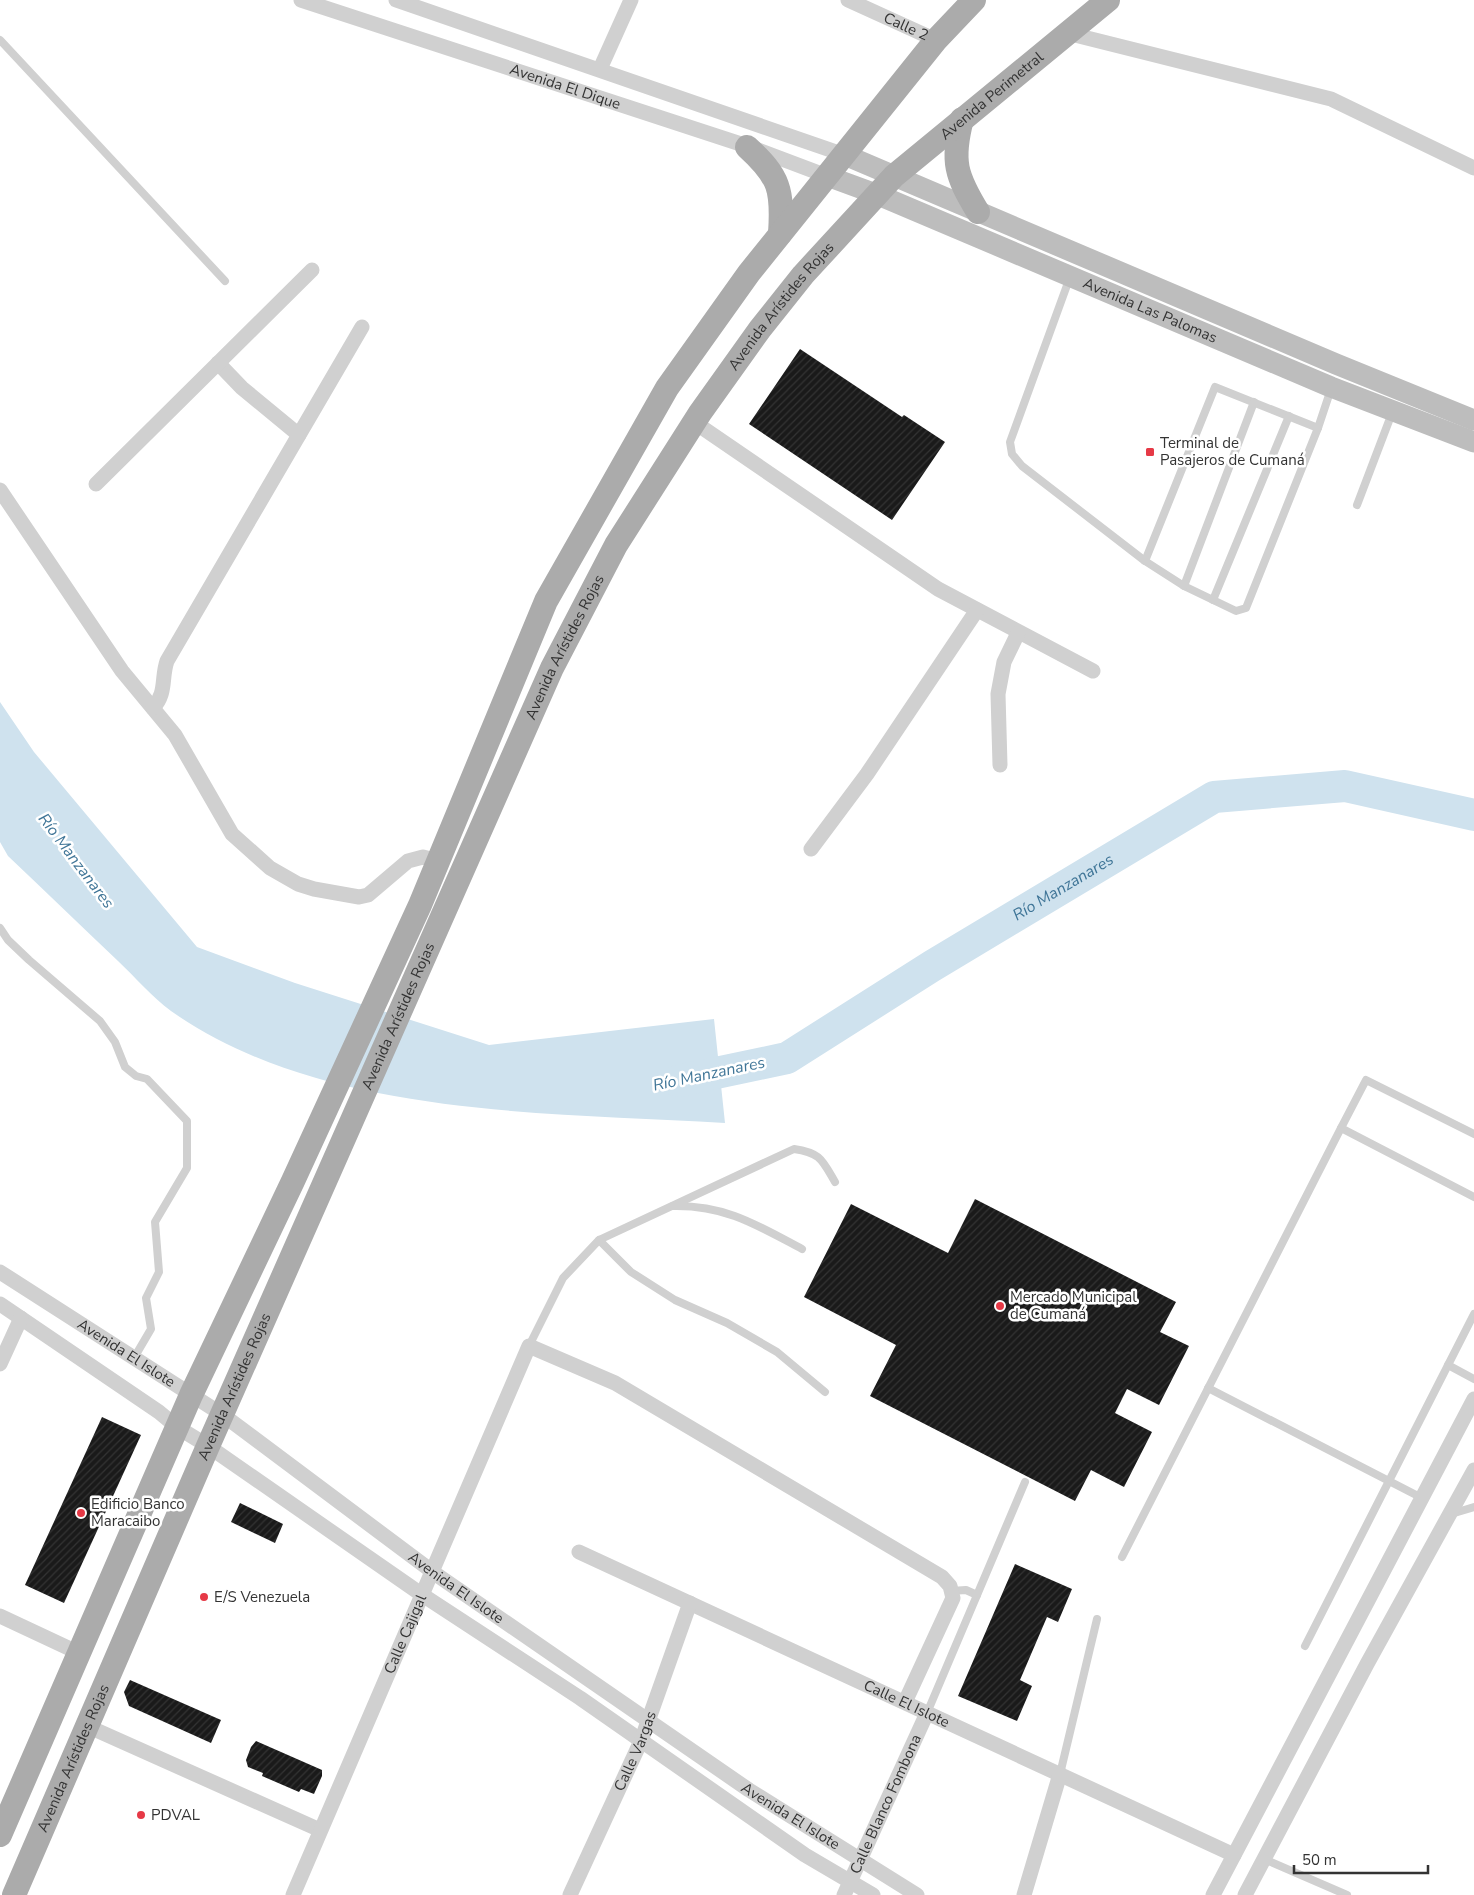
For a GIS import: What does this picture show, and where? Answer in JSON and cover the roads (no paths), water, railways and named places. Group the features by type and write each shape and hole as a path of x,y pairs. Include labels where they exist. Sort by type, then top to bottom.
{"main road":[{"path":"827,176 936,40 974,0"},
{"name":"Avenida Perimetral","path":"876,194 894,176 1108,0"},
{"path":"962,120 955,145 956,165 965,190 978,212"},
{"path":"747,147 771,170 778,187 782,199 780,234"},
{"name":"Avenida Las Palomas","path":"845,155 1474,420"},
{"name":"Avenida Las Palomas","path":"827,176 876,194 1332,387 1474,442"},
{"name":"Avenida Arístides Rojas","path":"0,1835 191,1395 293,1182 420,905 546,601 667,388 749,274 827,176"},
{"name":"Avenida Arístides Rojas","path":"14,1895 319,1192 552,668 616,545 694,422 760,329 803,275 876,194"}],"street":[{"name":"Avenida El Dique","path":"301,0 747,147 827,176"},
{"name":"Avenida El Dique","path":"396,0 845,155"},
{"path":"600,69 631,0"},
{"name":"Calle 2","path":"848,0 936,40"},
{"path":"1067,33 1331,99 1474,168"},
{"path":"96,484 312,270"},
{"path":"153,708 163,694 165,684 162,675 168,661 362,327"},
{"path":"218,363 242,388 299,435"},
{"path":"694,422 938,589 1093,671"},
{"path":"0,490 122,671 175,735 232,834 270,868 314,889 359,897 368,895 408,861 423,857 438,861"},
{"path":"811,849 867,774 977,610"},
{"path":"1000,765 998,694 1004,662 1018,633"},
{"name":"Avenida El Islote","path":"0,1272 223,1415 437,1575 750,1790 917,1895"},
{"name":"Avenida El Islote","path":"0,1304 421,1594 641,1741 805,1855 847,1888 873,1895"},
{"path":"0,1364 22,1318"},
{"path":"529,1346 615,1383 942,1577 950,1586 952,1598 905,1702"},
{"name":"Calle Cajigal","path":"292,1895 421,1594 434,1571 529,1346"},
{"path":"1212,1895 1474,1399"},
{"path":"1245,1895 1367,1664 1474,1470"},
{"name":"Calle El Islote","path":"579,1552 1234,1854"},
{"name":"Calle Vargas","path":"570,1895 641,1741 690,1603"},
{"path":"0,1616 79,1653"},
{"name":"Calle Blanco Fombona","path":"847,1888 927,1713"},
{"path":"87,1726 320,1830"},
{"path":"1024,1895 1060,1774"}],"lane":[{"path":"0,40 225,281"},
{"path":"1070,277 1010,442 1012,454 1022,466 1145,561 1184,586 1236,611 1246,608 1318,428 1332,387"},
{"path":"1145,561 1215,387 1318,428"},
{"path":"1184,586 1254,402"},
{"path":"1357,505 1393,410"},
{"path":"1213,600 1289,416"},
{"path":"0,928 8,940 29,960 100,1021 115,1042 125,1067 136,1076 147,1079 187,1121 188,1168 155,1222 158,1272 146,1298 151,1329 134,1358"},
{"path":"1122,1556 1366,1080 1474,1134"},
{"path":"1340,1128 1474,1197"},
{"path":"529,1346 563,1278 600,1240 668,1206 794,1149 812,1152 823,1162 835,1182"},
{"path":"668,1206 696,1206 729,1212 802,1249"},
{"path":"600,1240 631,1272 675,1300 728,1323 777,1352 825,1392"},
{"path":"1305,1646 1474,1314"},
{"path":"1448,1365 1474,1379"},
{"path":"1208,1388 1422,1498"},
{"path":"927,1713 1025,1482"},
{"path":"1450,1515 1474,1507"},
{"path":"951,1591 966,1590 977,1595"},
{"path":"1060,1774 1097,1619"},
{"path":"1264,1859 1347,1895"}],"water":[{"path":"0,702 34,752 197,947 295,983 489,1045 714,1019 725,1123 511,1111 438,1103 366,1091 297,1072 231,1046 171,1011 8,856 0,842"}],"waterway":[{"name":"Río Manzanares","path":"678,1081 787,1058 932,966 1214,797 1345,786 1474,815"}],"place":[{"name":"Terminal de Pasajeros de Cumaná","path":"1150,452"},
{"name":"Mercado Municipal de Cumaná","path":"1000,1306"},
{"name":"Edificio Banco Maracaibo","path":"81,1513"},
{"name":"E/S Venezuela","path":"204,1597"},
{"name":"PDVAL","path":"141,1815"}]}
